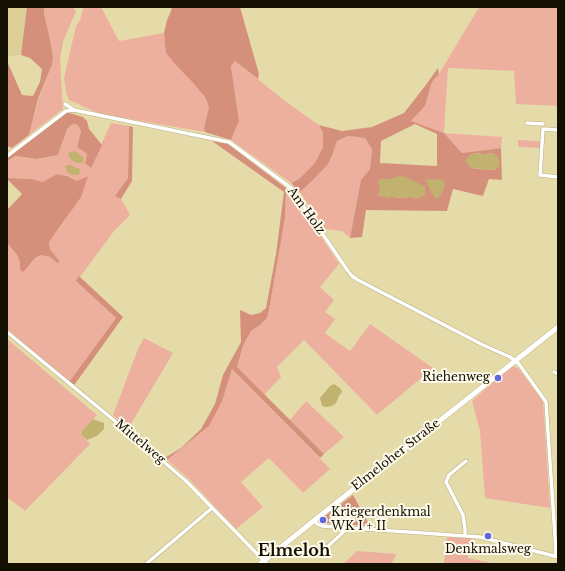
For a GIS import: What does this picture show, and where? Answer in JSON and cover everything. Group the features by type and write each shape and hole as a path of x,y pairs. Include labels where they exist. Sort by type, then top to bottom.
{"street":[{"name":"Am Holz","path":"65,104 74,110 229,142 290,188 352,276 510,358 514,362"},
{"path":"7,156 66,111 74,110"},
{"path":"527,123 543,123 540,175 558,177"},
{"path":"543,130 558,130"},
{"name":"Elmeloher Straße","path":"264,563 314,520 558,327"},
{"name":"Mittelweg","path":"7,332 186,481 264,563"},
{"path":"314,520 317,524 322,526 465,535 487,538 556,556 546,402 519,364 514,362"},
{"path":"465,535 463,515 446,482 449,475 466,462"},
{"path":"146,564 212,508"},
{"path":"319,551 321,548 325,549 349,527"}],"shaded area":[{"path":"7,7 27,7 21,55 7,56"},
{"path":"27,7 44,7 53,59 38,99 29,135 12,148 7,146 7,61 22,95 33,96 40,82 42,69 30,58 21,55"},
{"path":"44,7 73,7 76,11 63,42 60,59 63,109 29,135 38,101 53,59"},
{"path":"86,7 101,7 119,41 164,33 167,53 174,63 205,97 209,107 204,128 205,132 100,114 69,100 64,78 76,26 80,20 83,9"},
{"path":"172,7 240,7 259,74 258,79 235,61 231,66 239,121 231,140 205,132 204,128 209,107 205,97 166,53 164,33"},
{"path":"481,7 558,7 558,106 516,104 514,71 448,68 444,133 411,121 425,106 432,82 439,74 478,9"},
{"path":"235,61 285,101 319,125 323,133 323,147 315,163 299,179 291,183 231,140 239,121 231,66"},
{"path":"438,68 439,74 432,82 425,106 411,121 444,133 462,153 501,148 502,180 489,179 483,196 453,189 447,211 366,210 362,237 350,238 361,180 370,169 372,149 365,138 348,136 337,141 328,164 300,192 291,183 299,179 315,163 323,147 323,133 319,125 342,131 372,127 404,113","holes":["415,124 437,134 437,166 380,163 381,141","477,153 484,155 492,153 495,170 471,168","380,191 425,195 395,198 391,195 378,196"]},
{"path":"66,112 83,117 87,121 89,129 102,145 91,168 85,163 87,154 77,147 81,132 76,124 71,125 67,129 58,155 37,159 16,156 7,161 7,158"},
{"path":"111,123 129,126 128,178 116,196 121,199 130,215 114,231 77,281 116,318 69,382 7,329 7,243 17,255 20,262 20,270 26,269 35,258 41,255 50,257 57,263 60,262 50,249 49,242 65,220 87,177 77,181 67,176 57,174 44,182 32,179 7,178 7,161 16,156 37,159 58,155 67,129 71,125 76,124 81,132 77,147 87,154 86,160 91,167"},
{"path":"129,126 133,127 132,181 121,199 115,196 128,178"},
{"path":"444,133 502,137 501,148 462,153"},
{"path":"348,136 365,138 372,149 370,169 361,181 350,238 342,231 324,229 300,192 312,181 333,153 337,141"},
{"path":"518,140 540,141 540,148 518,147"},
{"path":"212,141 228,144 286,188 285,218 267,318 251,331 243,346 237,367 324,454 320,458 232,369 222,401 209,426 167,460 163,459 181,448 201,429 215,404 223,375 241,342 240,310 251,315 260,313 266,308 276,254 284,192"},
{"path":"75,151 82,156 84,160 82,163 76,163 68,156 69,152"},
{"path":"474,153 484,155 492,153 497,155 499,159 499,166 495,170 471,168 465,160"},
{"path":"67,165 72,165 79,168 79,175 72,175 67,172 65,167"},
{"path":"57,174 67,176 77,181 88,176 81,197 49,242 50,249 60,262 57,263 50,257 41,255 35,258 23,272 20,270 20,262 17,255 7,243 7,210 22,194 7,178 32,179 43,182"},
{"path":"398,176 406,177 425,187 425,195 416,199 411,197 395,198 391,195 389,198 378,196 380,191 378,182 380,179 392,179"},
{"path":"426,180 443,180 445,186 440,196 436,199 432,194"},
{"path":"286,188 288,195 318,232 339,264 320,287 334,300 325,312 335,319 325,333 350,351 370,324 433,368 377,415 304,340 277,367 281,377 264,395 237,367 243,346 251,331 267,318 285,218"},
{"path":"79,276 123,317 75,384 72,384 69,382 116,318 76,281"},
{"path":"144,338 173,353 128,429 113,415 138,349"},
{"path":"7,339 97,415 80,433 90,444 25,511 7,497"},
{"path":"512,366 518,368 543,401 550,508 485,498 480,431 472,401"},
{"path":"232,369 330,469 303,493 269,458 241,482 263,507 236,529 187,477 167,460 209,426"},
{"path":"334,384 341,389 342,392 336,403 332,406 322,406 320,398 330,386"},
{"path":"306,401 344,437 324,454 290,420"},
{"path":"93,419 104,423 104,429 97,436 87,440 81,432"},
{"path":"353,495 369,526 323,523 321,519"},
{"path":"447,537 471,538 468,558 495,564 444,564"},
{"path":"357,551 397,554 391,564 343,564"}],"place":[{"name":"Riehenweg","path":"498,378"},
{"name":"Kriegerdenkmal WK I + II","path":"323,520"},
{"name":"Denkmalsweg","path":"488,536"}],"district":[{"name":"Elmeloh","path":"294,551"}]}
